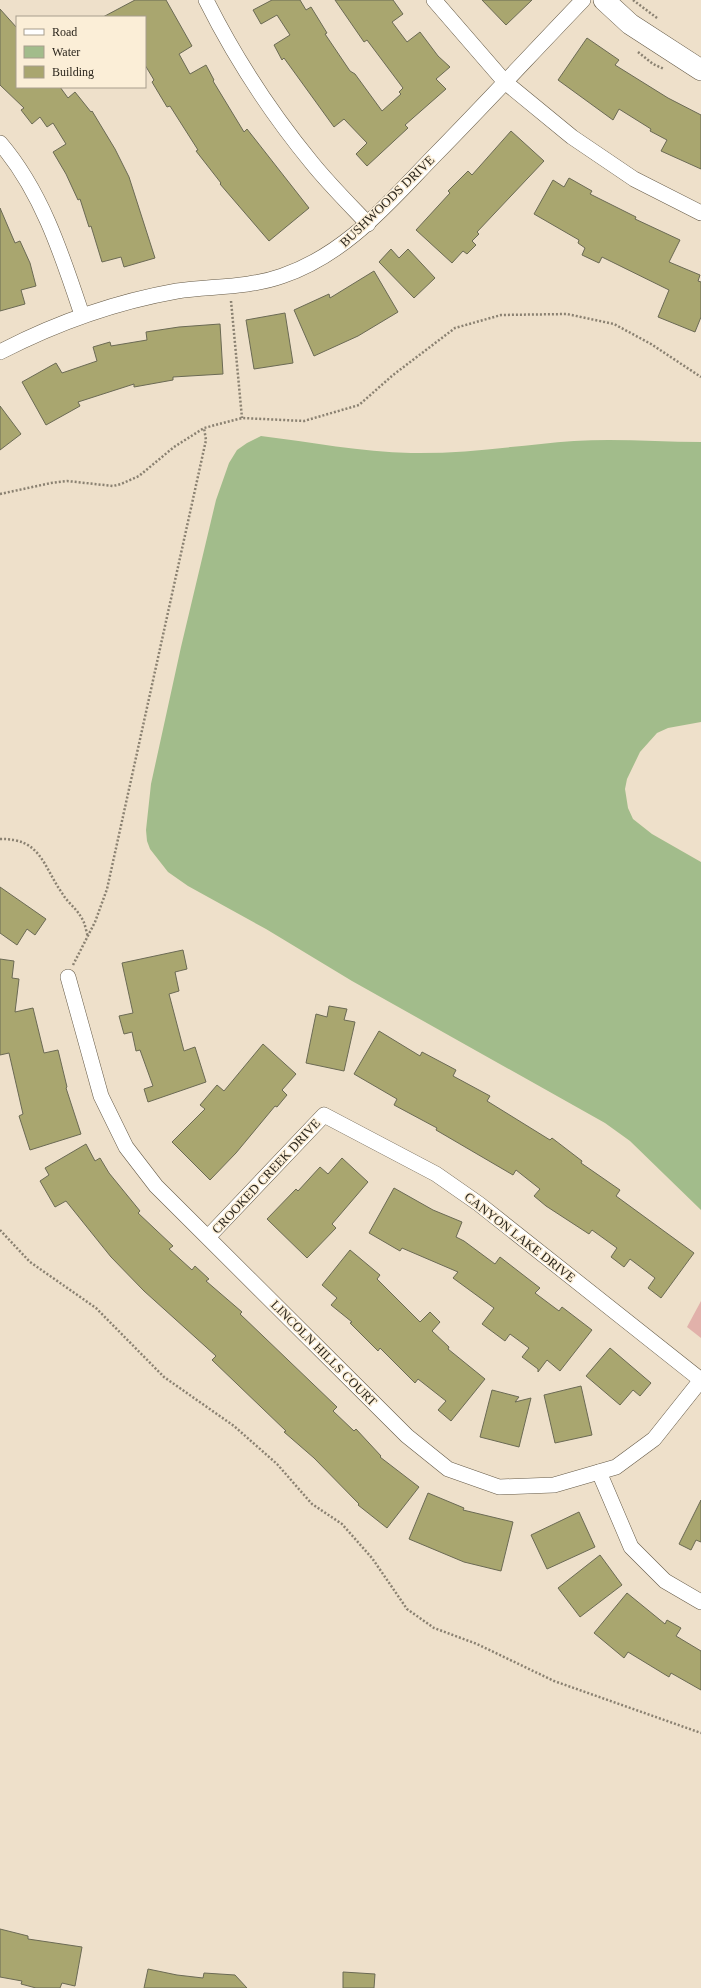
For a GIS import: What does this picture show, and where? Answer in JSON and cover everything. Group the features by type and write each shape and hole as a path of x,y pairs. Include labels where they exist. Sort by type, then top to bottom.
{"street":[{"path":"206,0 217,22 256,88 312,164 368,224"},
{"path":"434,0 504,82 572,137 628,175 701,213"},
{"name":"BUSHWOODS DRIVE","path":"0,352 47,328 82,315 142,298 179,291 251,285 282,276 305,267 335,251 368,224 583,0"},
{"path":"604,0 630,24 701,70"},
{"path":"0,143 16,162 44,213 64,260 82,315"},
{"name":"LINCOLN HILLS COURT","path":"68,977 101,1096 126,1148 156,1186 209,1236 407,1436 448,1469 498,1486 554,1485 616,1468 654,1439 701,1380"},
{"name":"CROOKED CREEK DRIVE","path":"209,1236 324,1115"},
{"name":"CANYON LAKE DRIVE","path":"324,1115 436,1174 479,1204 701,1380"},
{"path":"599,1472 631,1547 665,1581 701,1602"}],"path":[{"path":"230,286 242,418"},
{"path":"0,494 11,493 44,484 67,481 113,486 139,476 174,447 204,428 242,418 304,421 359,405 393,375 455,328 501,315 568,314 614,324 651,344 701,377"},
{"path":"68,977 84,942 88,938 107,890 206,440 204,428"},
{"path":"0,839 13,838 31,846 44,859 53,881 63,896 82,918 88,938"},
{"path":"0,1230 30,1262 96,1308 164,1377 234,1426 277,1464 312,1504 342,1524 372,1558 407,1609 434,1628 477,1644 554,1681 701,1733"}],"shaded area":[{"path":"701,1301 701,1338 687,1327"}],"water":[{"path":"261,436 355,449 411,453 473,451 590,440 701,442 701,722 668,728 657,733 640,752 627,779 625,789 628,808 633,819 652,834 701,862 701,1210 630,1141 605,1123 352,981 266,929 188,886 168,872 150,849 147,841 146,830 151,784 181,647 216,500 229,463 237,450"}],"building":[{"path":"135,0 166,0 192,46 179,54 190,74 206,65 214,80 213,81 244,132 247,129 309,208 269,241 220,184 221,183 196,151 198,150 170,106 167,107 152,82 154,80 146,67 146,16 105,16"},
{"path":"272,0 300,0 306,10 311,7 327,33 325,34 350,71 355,74 382,111 401,94 399,92 403,88 367,40 364,42 335,0 393,0 403,14 392,22 407,42 420,32 438,56 450,67 436,79 446,89 405,125 408,128 367,166 356,154 367,143 344,119 334,127 284,58 282,60 274,45 290,35 277,15 261,24 253,10"},
{"path":"482,0 532,0 506,25"},
{"path":"0,9 16,27 16,88 61,88 68,98 75,92 91,112 92,111 115,149 129,177 155,258 124,267 121,257 102,262 91,226 89,227 80,199 78,200 66,174 53,152 66,144 53,123 47,127 40,117 32,124 21,110 24,108 0,85"},
{"path":"587,38 619,60 615,65 668,98 701,115 701,169 661,151 667,140 650,131 651,129 619,109 613,120 558,80"},
{"path":"511,131 544,161 477,232 479,234 472,241 476,245 467,254 463,251 452,263 416,230 450,193 448,191 468,171 472,175"},
{"path":"569,178 592,191 590,194 636,217 635,219 680,240 669,262 700,275 698,281 701,282 701,317 695,332 658,317 669,290 602,257 599,263 582,255 585,248 578,243 579,240 534,214 553,180 564,187"},
{"path":"0,208 15,243 20,241 30,263 36,286 21,290 25,304 0,311"},
{"path":"391,249 399,258 408,249 435,278 414,298 379,262"},
{"path":"374,271 398,312 358,336 314,356 294,310 329,294 330,298"},
{"path":"285,313 293,363 254,369 246,320"},
{"path":"220,324 223,374 173,377 173,380 134,387 134,384 78,402 80,406 46,425 22,382 56,363 62,373 97,361 93,347 110,342 111,346 147,340 146,332 179,327"},
{"path":"0,406 21,434 0,450"},
{"path":"0,887 46,919 35,935 27,929 17,945 0,933"},
{"path":"183,950 187,969 175,972 179,991 169,994 184,1051 195,1047 206,1082 148,1102 144,1089 153,1086 140,1050 136,1051 132,1032 124,1034 119,1016 133,1013 122,963"},
{"path":"0,959 14,961 12,978 19,979 15,1012 33,1008 44,1053 58,1050 66,1088 81,1134 30,1150 19,1116 23,1114 9,1053 0,1055"},
{"path":"329,1006 347,1009 344,1020 355,1022 344,1071 306,1063 316,1014 327,1017"},
{"path":"379,1031 420,1056 422,1052 456,1070 453,1076 490,1096 487,1101 550,1140 552,1138 582,1161 581,1163 620,1190 616,1196 694,1253 661,1298 648,1288 655,1278 630,1259 624,1267 611,1257 617,1248 592,1230 589,1234 546,1206 534,1196 540,1189 516,1170 513,1175 436,1130 437,1128 394,1105 397,1099 354,1074"},
{"path":"263,1044 296,1074 282,1090 287,1095 277,1107 275,1106 236,1153 210,1180 172,1142 205,1109 200,1105 217,1085 224,1091"},
{"path":"86,1144 95,1161 100,1158 109,1173 140,1211 138,1213 173,1246 169,1249 192,1270 195,1266 209,1279 206,1281 242,1312 240,1314 337,1407 333,1411 354,1431 356,1429 381,1456 380,1457 419,1487 387,1528 358,1505 359,1504 314,1458 284,1432 286,1431 212,1360 216,1356 144,1291 111,1257 66,1201 55,1207 40,1181 49,1175 45,1168"},
{"path":"342,1158 368,1182 332,1224 336,1228 307,1258 267,1219 296,1189 298,1191 320,1167 328,1174"},
{"path":"394,1188 433,1210 462,1222 456,1237 464,1241 495,1264 500,1257 540,1288 535,1293 559,1311 562,1307 592,1330 560,1371 547,1360 538,1372 538,1369 522,1357 529,1348 510,1334 505,1341 482,1324 494,1308 453,1278 458,1272 402,1248 400,1251 369,1233"},
{"path":"350,1250 380,1275 377,1279 420,1322 430,1312 440,1322 432,1331 449,1347 448,1349 485,1379 451,1421 438,1410 446,1401 418,1379 415,1383 380,1348 378,1351 350,1323 352,1322 331,1305 337,1298 322,1285"},
{"path":"610,1348 651,1383 640,1396 633,1390 620,1405 586,1376"},
{"path":"581,1386 592,1435 555,1443 544,1395"},
{"path":"492,1390 519,1397 515,1402 531,1398 519,1447 480,1437"},
{"path":"428,1493 464,1508 463,1510 513,1522 501,1571 464,1562 409,1539"},
{"path":"701,1500 701,1542 696,1540 691,1550 679,1544"},
{"path":"579,1512 595,1547 547,1569 531,1535"},
{"path":"600,1555 622,1585 580,1617 558,1588"},
{"path":"627,1593 665,1624 667,1620 681,1628 676,1636 701,1651 701,1690 671,1673 669,1677 628,1652 624,1658 594,1633"},
{"path":"0,1929 28,1936 28,1939 82,1947 75,1986 62,1983 60,1988 36,1988 21,1984 22,1981 0,1977"},
{"path":"148,1969 177,1975 203,1978 204,1973 235,1975 247,1988 144,1988"},
{"path":"343,1972 375,1974 374,1988 343,1988"}]}
